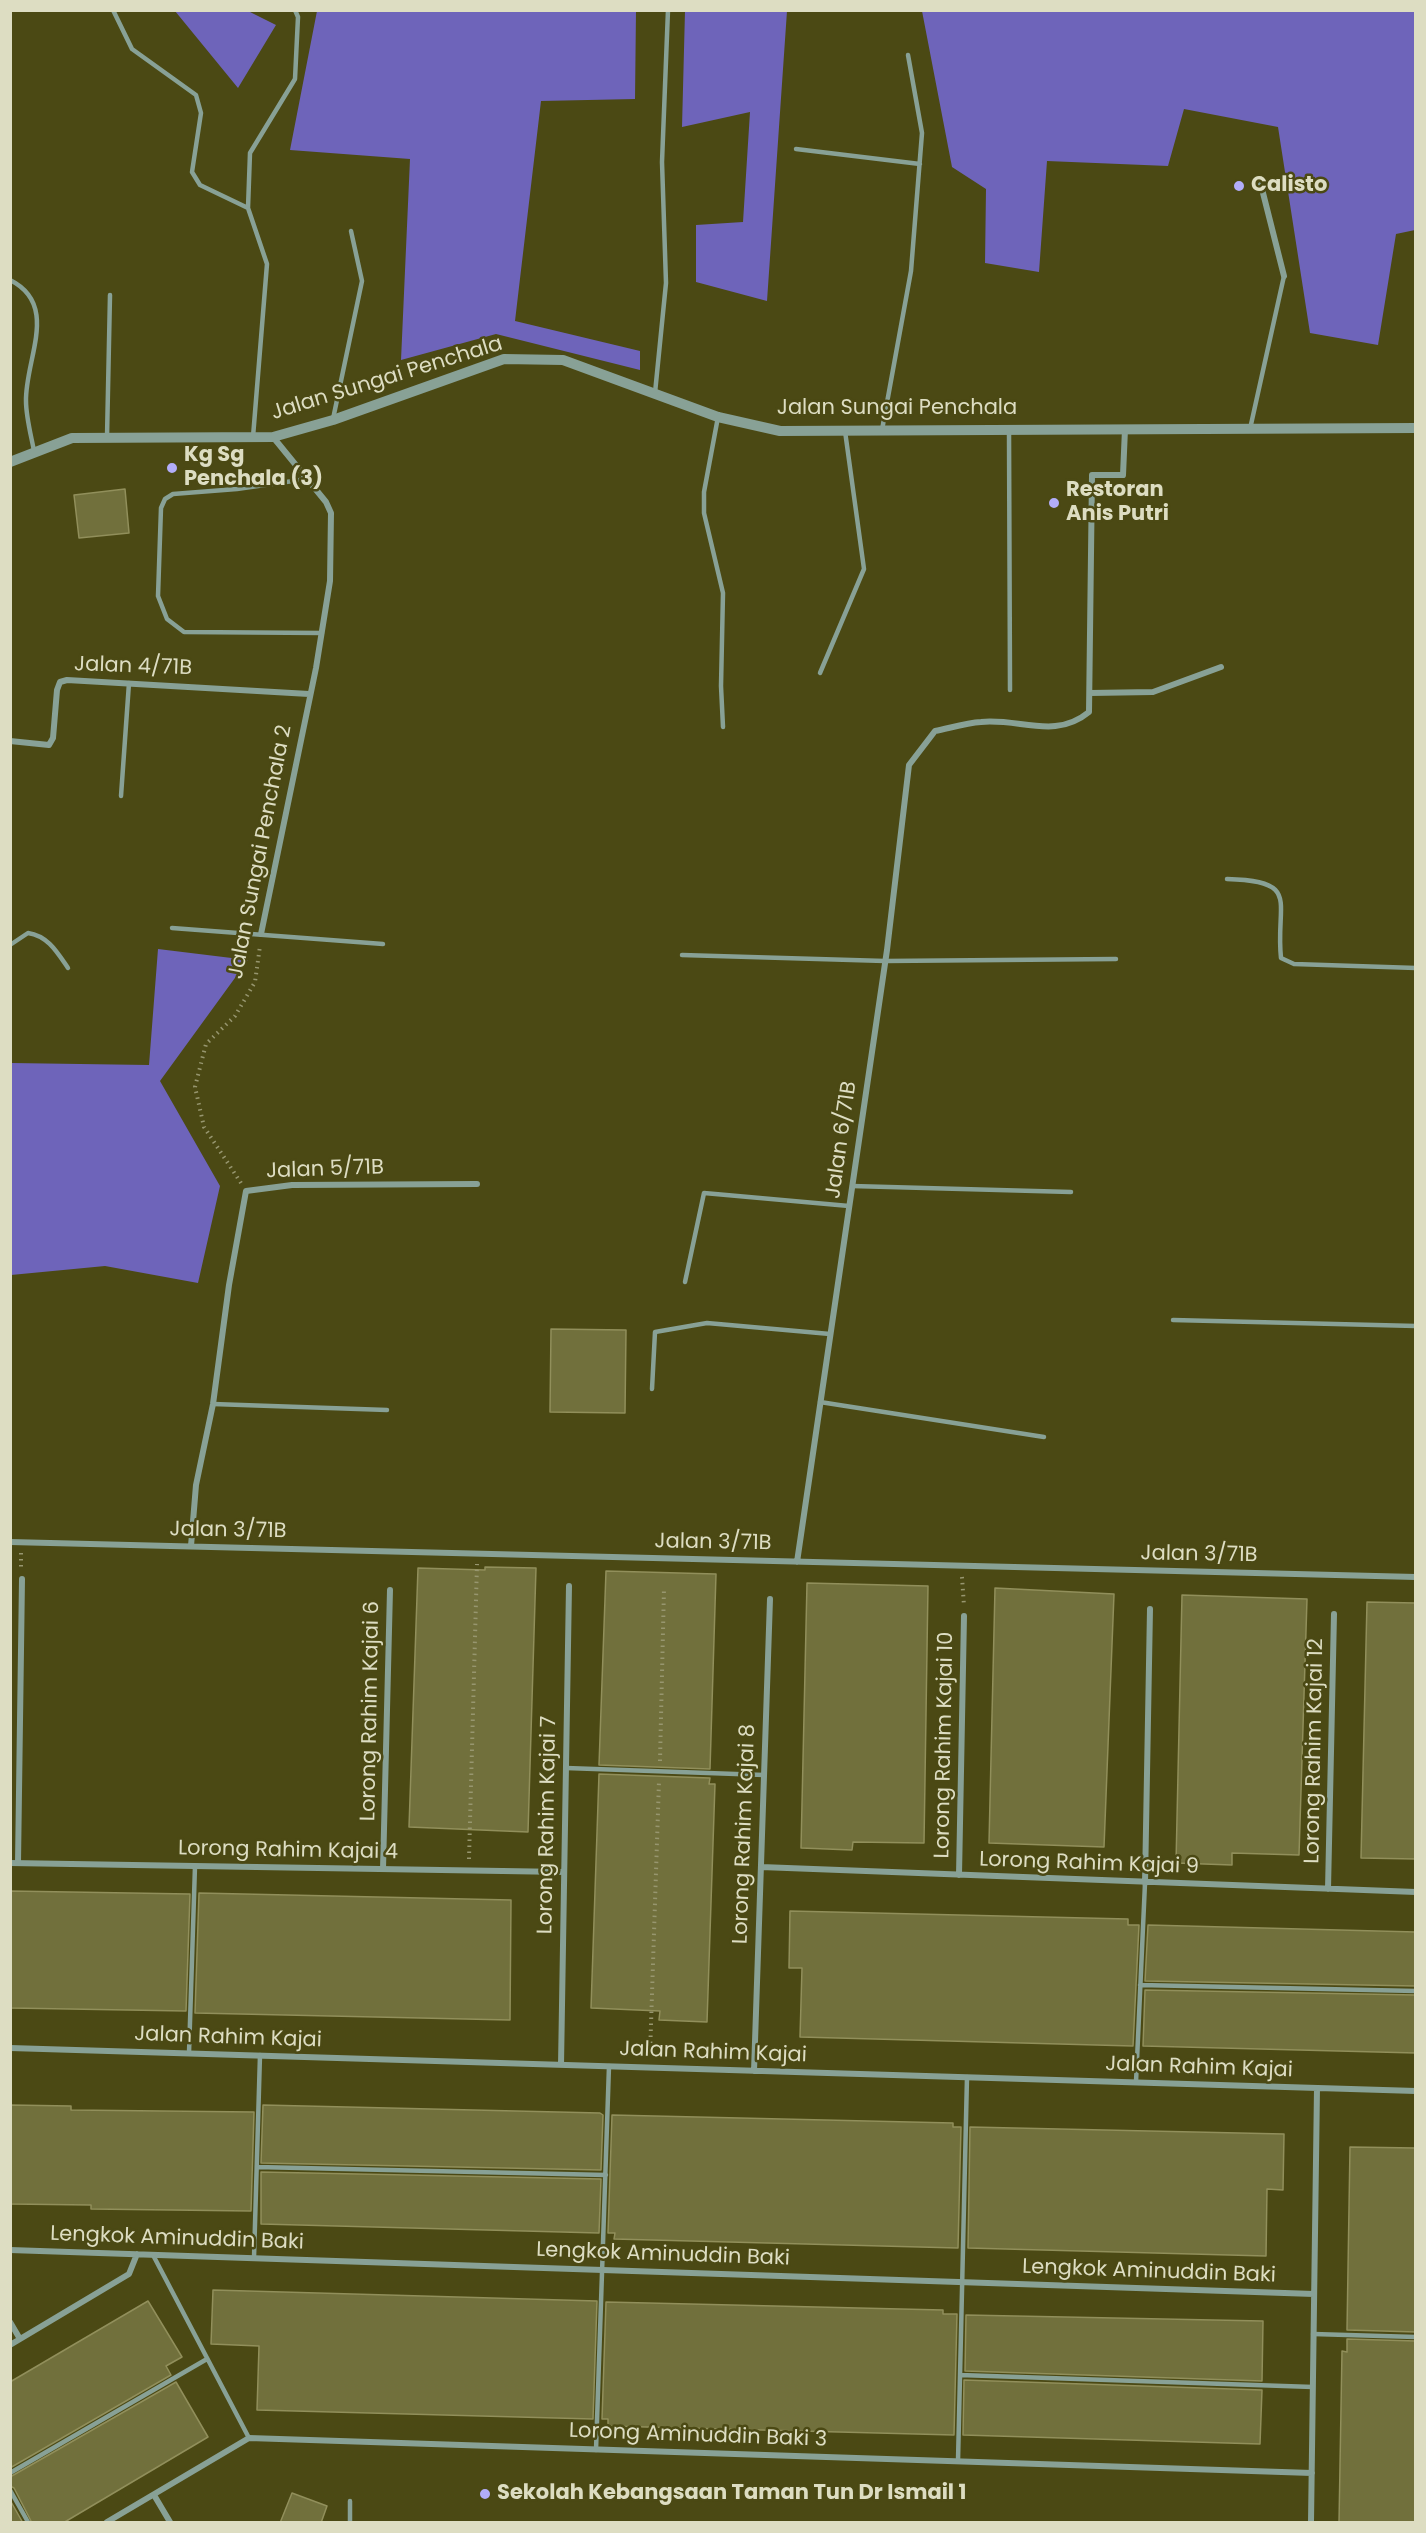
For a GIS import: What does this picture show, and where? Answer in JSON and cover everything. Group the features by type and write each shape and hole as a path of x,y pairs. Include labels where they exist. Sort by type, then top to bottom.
{"street":[{"path":"1262,185 1284,276"},
{"name":"Jalan Sungai Penchala","path":"10,462 72,438 273,437 333,420 504,359 563,360 718,417 780,431 1416,428"},
{"path":"1125,429 1123,475 1092,475 1090,693 1153,692 1221,667"},
{"name":"Jalan Sungai Penchala 2","path":"261,934 322,633 330,581 331,513 326,502 273,437"},
{"name":"Jalan 4/71B","path":"10,741 49,745 53,738 57,690 60,682 129,683 309,694"},
{"name":"Jalan 6/71B","path":"797,1562 885,962 909,765 935,731 982,722 1051,727 1077,722 1089,711 1090,693"},
{"name":"Jalan 5/71B","path":"191,1546 196,1485 213,1404 229,1285 246,1191 291,1185 477,1184"},
{"name":"Jalan 3/71B","path":"10,1542 1416,1577"},
{"path":"14,1863 22,1579"},
{"name":"Lorong Rahim Kajai 7","path":"561,2065 569,1586"},
{"name":"Lorong Rahim Kajai 6","path":"383,1869 390,1590"},
{"name":"Lorong Rahim Kajai 8","path":"754,2071 770,1599"},
{"path":"1145,1883 1150,1609"},
{"name":"Lorong Rahim Kajai 12","path":"1328,1889 1334,1614"},
{"name":"Lorong Rahim Kajai 10","path":"958,1875 964,1616"},
{"name":"Lorong Rahim Kajai 4","path":"14,1863 564,1872"},
{"name":"Lorong Rahim Kajai 9","path":"761,1867 1416,1892"},
{"name":"Jalan Rahim Kajai","path":"10,2048 1416,2091"},
{"path":"1311,2523 1317,2088"},
{"name":"Lengkok Aminuddin Baki","path":"10,2250 1314,2294"},
{"path":"10,2345 129,2274 137,2254"},
{"path":"10,2322 20,2339"},
{"path":"107,2523 249,2438"},
{"name":"Lorong Aminuddin Baki 3","path":"249,2438 1312,2473"},
{"path":"154,2495 170,2523"}],"lane":[{"path":"112,10 132,49 196,95 201,113 192,172 200,185 248,208"},
{"path":"253,437 267,264 248,208 250,153 295,79 298,17 295,10"},
{"path":"655,393 666,283 662,162 668,10"},
{"path":"882,430 910,271 920,164 922,133 908,55"},
{"path":"796,149 920,164"},
{"path":"333,420 362,281 351,231"},
{"path":"1250,429 1284,276"},
{"path":"10,280 23,286 36,304 38,322 26,401 34,451"},
{"path":"107,437 111,295"},
{"path":"718,417 704,492 704,513 723,593 721,686 723,727"},
{"path":"1008,430 1010,690"},
{"path":"820,673 864,569 845,431"},
{"path":"307,479 237,489 173,494 165,498 161,508 158,596 166,619 184,632 322,633"},
{"path":"121,796 129,683"},
{"path":"1227,879 1271,884 1280,896 1281,958 1294,964 1416,968"},
{"path":"172,928 383,944"},
{"path":"10,945 28,933 37,934 49,942 68,968"},
{"path":"682,955 885,962 1116,960"},
{"path":"852,1186 1071,1192"},
{"path":"685,1282 704,1193 849,1206"},
{"path":"1173,1320 1416,1326"},
{"path":"652,1389 655,1332 707,1323 830,1334"},
{"path":"820,1402 1044,1437"},
{"path":"213,1404 387,1410"},
{"path":"566,1768 764,1775"},
{"path":"189,2053 195,1866"},
{"path":"1136,2082 1145,1883"},
{"path":"1140,1985 1416,1992"},
{"path":"254,2258 260,2055"},
{"path":"597,2450 609,2066"},
{"path":"957,2461 967,2077"},
{"path":"257,2167 606,2175"},
{"path":"153,2255 249,2438"},
{"path":"1314,2334 1416,2337"},
{"path":"10,2473 207,2359"},
{"path":"960,2375 1313,2387"},
{"path":"10,2490 28,2523"},
{"path":"350,2501 350,2523"}],"path":[{"name":"Jalan Sungai Penchala 2","path":"246,1191 204,1127 195,1087 206,1044 236,1016 255,982 261,934"},
{"path":"21,1542 22,1579"},
{"path":"469,1870 477,1554"},
{"path":"961,1566 964,1616"},
{"path":"650,2067 664,1588"}],"shaded area":[{"path":"175,11 248,11 276,25 238,88"},
{"path":"317,11 636,11 635,99 541,101 515,321 640,351 640,370 496,334 401,360 410,159 290,150"},
{"path":"685,11 787,11 767,301 696,282 696,225 743,222 750,112 682,127"},
{"path":"922,11 1415,11 1415,230 1396,234 1378,345 1310,333 1278,127 1184,109 1168,166 1047,161 1039,272 985,263 986,189 952,167"},
{"path":"158,949 248,960 160,1081 220,1186 198,1283 105,1266 11,1275 11,1063 149,1065"}],"building":[{"path":"125,489 129,533 79,538 74,495"},
{"path":"551,1329 626,1330 625,1413 550,1412"},
{"path":"485,1567 536,1568 528,1832 409,1827 418,1568 485,1570"},
{"path":"606,1571 716,1574 710,1769 599,1765"},
{"path":"807,1583 928,1586 924,1843 853,1842 852,1850 801,1848"},
{"path":"995,1588 1114,1594 1104,1847 989,1843"},
{"path":"1182,1595 1307,1599 1299,1855 1232,1853 1232,1865 1176,1863"},
{"path":"1367,1602 1416,1603 1416,1859 1361,1858"},
{"path":"599,1774 710,1778 709,1784 715,1784 707,2022 659,2020 660,2011 591,2008"},
{"path":"10,1891 190,1894 186,2011 10,2008"},
{"path":"199,1893 511,1900 510,2020 195,2013"},
{"path":"790,1911 1128,1919 1128,1925 1139,1925 1133,2046 800,2037 802,1968 789,1968"},
{"path":"1148,1925 1416,1932 1416,1986 1145,1981"},
{"path":"1145,1990 1416,1995 1416,2053 1143,2046"},
{"path":"10,2105 71,2106 71,2110 254,2112 251,2211 91,2209 91,2205 10,2204"},
{"path":"263,2105 600,2113 603,2115 601,2170 261,2163"},
{"path":"612,2115 953,2123 953,2127 961,2127 958,2248 614,2239 615,2233 608,2233"},
{"path":"970,2127 1284,2134 1283,2190 1267,2189 1266,2256 968,2248"},
{"path":"1350,2147 1416,2148 1416,2332 1347,2330"},
{"path":"261,2172 601,2179 599,2233 261,2224"},
{"path":"213,2290 597,2301 593,2419 257,2410 259,2346 211,2344"},
{"path":"148,2301 182,2357 166,2366 171,2375 10,2468 10,2382"},
{"path":"606,2302 943,2310 943,2314 957,2314 954,2435 608,2426 608,2419 602,2419"},
{"path":"966,2315 1263,2321 1262,2381 965,2371"},
{"path":"1347,2339 1416,2341 1416,2523 1339,2523 1342,2351 1347,2352"},
{"path":"964,2380 1262,2390 1260,2444 963,2435"},
{"path":"176,2382 208,2437 63,2523 32,2523 14,2488 10,2486 10,2477"},
{"path":"292,2493 327,2506 321,2523 280,2523"},
{"path":"10,2500 23,2523 10,2523"}],"place":[{"name":"Calisto","path":"1239,186"},
{"name":"Kg Sg Penchala (3)","path":"172,468"},
{"name":"Restoran Anis Putri","path":"1054,503"},
{"name":"Sekolah Kebangsaan Taman Tun Dr Ismail 1","path":"485,2494"}]}
